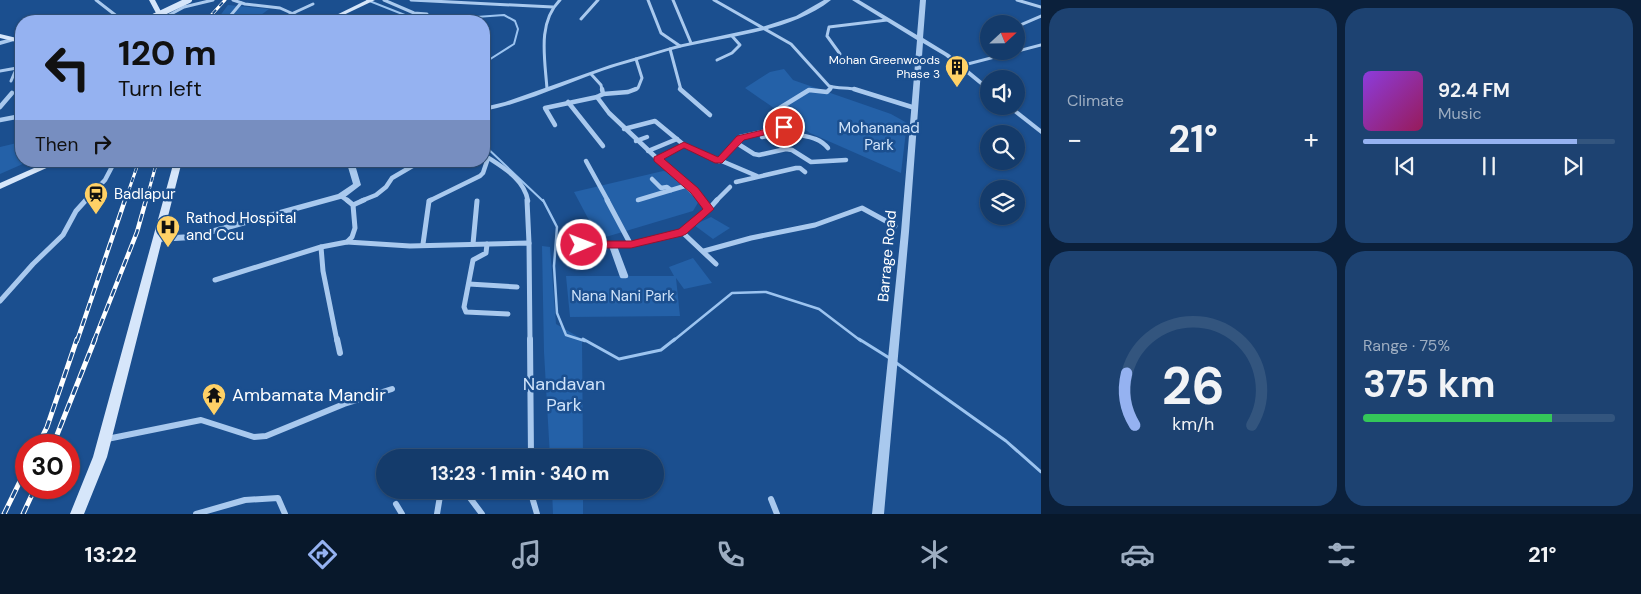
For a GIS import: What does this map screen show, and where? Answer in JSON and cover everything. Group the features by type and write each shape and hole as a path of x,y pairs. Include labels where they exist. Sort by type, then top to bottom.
{"main road":[{"path":"152,0 161,15"},
{"path":"158,15 189,0"},
{"path":"339,15 372,0"},
{"path":"0,36 15,40"},
{"path":"0,178 25,167"},
{"path":"0,186 44,167"},
{"path":"77,514 100,457 176,167"}],"street":[{"path":"96,0 115,15"},
{"path":"166,15 184,7 213,0"},
{"path":"233,0 241,3 269,5 295,15"},
{"path":"384,0 414,13 427,14"},
{"path":"411,0 553,7"},
{"path":"500,5 503,0"},
{"path":"508,5 512,0"},
{"path":"547,90 544,30 553,7 560,0"},
{"path":"581,19 598,0"},
{"path":"648,0 661,33 680,46"},
{"path":"673,0 691,43"},
{"path":"714,0 796,48 813,71 832,88"},
{"path":"490,108 507,104 591,74 680,46 732,36 798,17 828,0"},
{"path":"855,0 920,39 960,66 980,83"},
{"name":"Barrage Road","path":"878,514 923,0"},
{"path":"1017,0 1041,7"},
{"path":"231,15 241,3"},
{"path":"286,15 313,4"},
{"path":"1025,23 1041,16"},
{"path":"840,54 828,36 829,26 887,20"},
{"path":"717,60 732,53 740,45 732,36"},
{"path":"0,43 12,40"},
{"path":"960,66 1041,45"},
{"path":"670,49 682,92 710,115"},
{"path":"556,124 545,108 603,94 628,92 638,88 642,78 636,59"},
{"path":"0,71 15,68"},
{"path":"11,81 15,72"},
{"path":"591,74 601,85 603,94"},
{"path":"784,129 770,114 809,90 826,92 832,88 855,88 915,108"},
{"path":"0,107 12,93"},
{"path":"596,97 636,142 688,185 709,209"},
{"path":"568,102 603,146"},
{"path":"1019,115 1041,132"},
{"path":"0,120 15,117"},
{"path":"624,129 655,121 684,145 757,176"},
{"path":"762,137 784,129"},
{"path":"719,161 740,138 784,129 817,140 828,148"},
{"path":"636,142 646,137"},
{"path":"648,151 677,139"},
{"path":"735,142 754,154 759,155 786,149 818,163 846,160"},
{"path":"657,159 684,145"},
{"path":"490,159 504,168 523,187 527,207 531,449"},
{"path":"586,161 631,244"},
{"path":"0,302 33,264 63,236 76,211 105,180 113,167"},
{"path":"157,239 192,237 341,196 357,185 352,167"},
{"path":"353,205 376,195 386,187 392,178 411,167"},
{"path":"423,244 429,201 480,176 483,173 484,167"},
{"path":"736,182 796,168 800,168 804,172"},
{"path":"652,179 661,188 667,187 671,190"},
{"path":"638,200 688,185"},
{"path":"582,245 613,246 631,244 682,232 709,209 730,187"},
{"path":"341,196 353,205 356,228 352,237 347,242"},
{"path":"473,244 477,201"},
{"path":"704,251 751,238 815,225 862,208 895,226"},
{"path":"682,232 716,264"},
{"path":"215,280 321,247 347,242 410,246 423,244 529,243"},
{"path":"487,244 486,253 473,260 464,307 466,312 508,314"},
{"path":"613,246 626,276 622,276 613,246"},
{"path":"321,247 323,270 340,353"},
{"path":"469,284 517,287"},
{"path":"104,439 201,420 254,436 266,436 344,404 392,389"},
{"path":"196,514 245,500 278,498 285,514"},
{"path":"437,514 440,499"},
{"path":"471,499 482,514"},
{"path":"533,499 538,514"},
{"path":"771,499 777,514"},
{"path":"396,504 402,514"}],"green space":[{"path":"228,5 269,9 261,15 220,15"},
{"name":"Mohananad Park","path":"784,69 793,80 891,114 907,123 901,173 810,133 745,88 770,72"},
{"path":"15,143 16,167 0,174 0,147"},
{"path":"663,171 670,172 699,201 693,211 599,239 574,192"},
{"path":"711,217 730,228 713,239 694,225"},
{"name":"Nandavan Park","path":"542,246 550,247 556,324 582,339 583,449 550,449 544,352"},
{"name":"Nana Nani Park","path":"693,258 712,283 684,289 676,278 680,316 570,317 566,276 674,276 669,267"},
{"path":"552,499 583,499 583,514 553,514"}],"waterway":[{"path":"367,0 405,15"},
{"path":"490,16 504,15 515,21 518,29 514,44 490,59"},
{"path":"490,151 543,201"},
{"path":"543,200 557,227 554,266 557,313 566,335 585,341"},
{"path":"673,341 732,293 766,292 819,309 861,341"},
{"path":"583,339 619,359 661,350 675,339"},
{"path":"859,339 891,359"},
{"path":"895,362 1006,441 1041,472"}],"railway":[{"path":"211,15 225,0"},
{"path":"125,201 137,167"},
{"path":"146,201 155,167"},
{"path":"77,341 125,200"},
{"path":"94,341 137,232 146,200"},
{"path":"44,434 77,339"},
{"path":"57,434 95,339"},
{"path":"4,514 15,492"},
{"path":"23,514 30,499"}],"place":[{"name":"Mohan Greenwoods Phase 3","path":"957,88"},
{"name":"Badlapur","path":"96,215"},
{"name":"Rathod Hospital and Ccu","path":"168,248"},
{"name":"Ambamata Mandir","path":"214,416"}],"route":[{"path":"582,245 631,244 682,232 709,209 694,190 657,159 684,145 719,161 740,138 784,127"}]}
